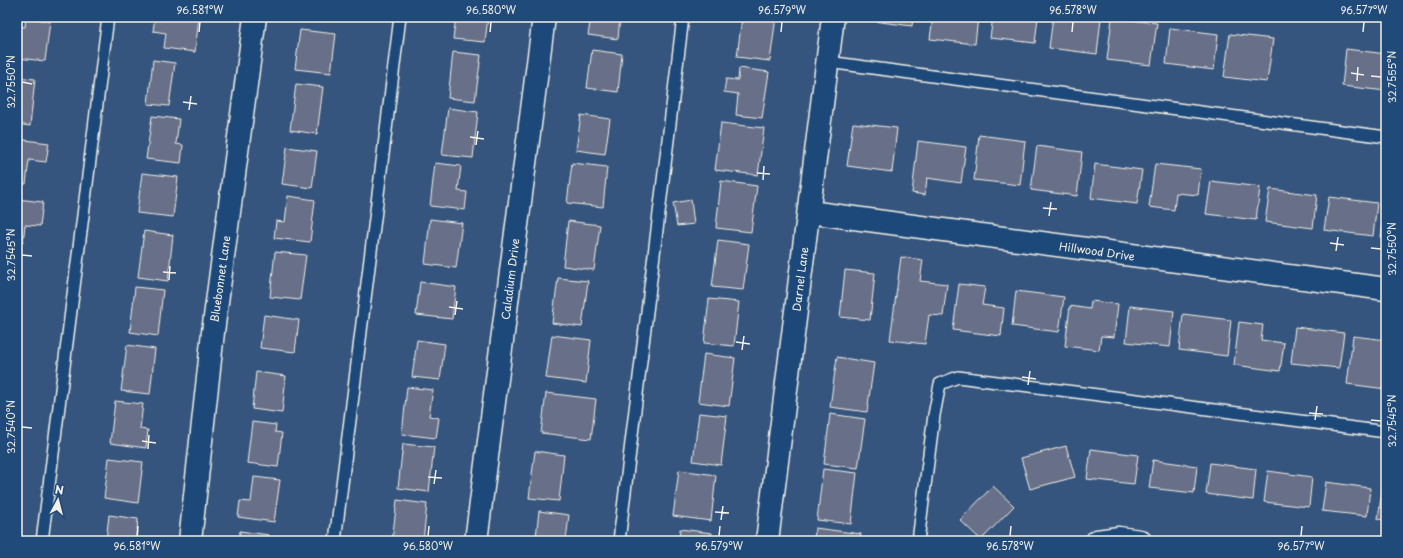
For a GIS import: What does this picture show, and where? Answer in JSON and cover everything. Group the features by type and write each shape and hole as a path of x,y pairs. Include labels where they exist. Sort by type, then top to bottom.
{"street":[{"name":"Bluebonnet Lane","path":"190,541 213,332 255,17"},
{"name":"Caladium Drive","path":"476,541 544,17"},
{"name":"Darnel Lane","path":"767,541 833,17"},
{"name":"Hillwood Drive","path":"809,212 1386,289"},
{"path":"1097,541 1119,538 1140,541"}],"lane":[{"path":"42,541 108,17"},
{"path":"335,541 400,17"},
{"path":"619,541 683,17"},
{"path":"828,62 1386,137"},
{"path":"918,541 940,384 958,377 1386,432"}],"building":[{"path":"155,17 199,17 195,52 164,48 166,33 153,31"},
{"path":"305,17 338,17 337,21"},
{"path":"456,17 488,17 485,42 453,39"},
{"path":"591,17 620,17 618,39 588,35"},
{"path":"742,17 776,17 770,61 737,57"},
{"path":"866,17 913,17 912,26 865,20"},
{"path":"933,17 978,17 975,44 930,39"},
{"path":"993,17 1038,17 1035,43 990,38"},
{"path":"1053,17 1101,18 1097,54 1049,48"},
{"path":"26,18 50,21 45,61 17,58 17,26 25,27"},
{"path":"1112,18 1157,23 1151,65 1107,60"},
{"path":"1170,28 1218,34 1214,70 1166,64"},
{"path":"300,30 336,34 331,73 295,69"},
{"path":"1230,34 1273,39 1267,82 1224,77"},
{"path":"1346,49 1386,54 1386,91 1342,86"},
{"path":"592,50 622,54 618,92 587,88"},
{"path":"453,52 481,55 475,101 448,98"},
{"path":"153,60 175,63 169,106 148,104"},
{"path":"739,68 769,72 762,118 736,115 738,94 724,92 726,79 738,80"},
{"path":"17,77 35,79 30,126 17,124"},
{"path":"296,84 323,87 317,134 290,130"},
{"path":"448,108 478,112 473,158 442,155"},
{"path":"581,115 610,119 605,154 576,150"},
{"path":"152,116 179,119 176,144 183,145 181,163 146,159"},
{"path":"721,123 764,128 758,175 715,170"},
{"path":"853,123 897,128 892,172 847,166"},
{"path":"979,135 1025,141 1020,185 974,180"},
{"path":"17,139 49,143 46,162 29,160 26,184 17,183"},
{"path":"918,141 966,147 961,183 927,178 925,195 912,193"},
{"path":"1037,146 1082,152 1077,196 1031,190"},
{"path":"287,147 317,151 312,188 282,184"},
{"path":"435,163 461,166 458,191 467,192 465,210 430,206"},
{"path":"572,163 607,167 603,207 567,203"},
{"path":"1095,164 1142,170 1137,204 1091,198"},
{"path":"1155,164 1201,169 1198,195 1176,193 1174,210 1149,207"},
{"path":"142,173 178,177 173,217 137,213"},
{"path":"721,181 757,186 751,232 716,228"},
{"path":"1211,181 1260,187 1256,220 1206,214"},
{"path":"1270,189 1317,195 1313,228 1265,222"},
{"path":"288,196 315,200 310,242 274,238 276,221 285,222"},
{"path":"1329,197 1377,203 1373,236 1324,230"},
{"path":"17,199 43,202 40,226 25,225 23,242 17,241"},
{"path":"691,200 694,224 677,226 673,203"},
{"path":"1386,200 1386,238 1381,237"},
{"path":"430,219 462,223 456,268 425,264"},
{"path":"568,221 600,225 594,270 563,266"},
{"path":"144,231 173,235 168,281 138,277"},
{"path":"718,240 749,244 743,290 712,287"},
{"path":"275,252 306,255 300,300 270,297"},
{"path":"901,257 923,260 920,281 947,284 943,316 929,315 925,344 890,340"},
{"path":"845,270 875,273 870,320 840,317"},
{"path":"558,278 588,281 582,327 552,323"},
{"path":"420,282 456,287 452,319 416,315"},
{"path":"959,284 985,287 982,305 1004,308 1001,336 953,330"},
{"path":"135,287 163,290 158,336 130,332"},
{"path":"1016,291 1064,297 1059,332 1012,326"},
{"path":"709,299 739,302 734,346 704,343"},
{"path":"1091,301 1118,304 1114,337 1101,336 1099,350 1065,346 1070,306 1090,309"},
{"path":"1130,306 1174,311 1170,347 1126,342"},
{"path":"1183,314 1231,320 1227,356 1179,350"},
{"path":"264,315 299,320 295,352 260,348"},
{"path":"1239,322 1263,325 1261,340 1284,343 1280,371 1234,365"},
{"path":"1295,327 1344,333 1339,368 1291,363"},
{"path":"552,335 591,340 586,383 546,378"},
{"path":"1353,336 1386,340 1386,389 1347,384"},
{"path":"417,340 445,344 440,380 412,377"},
{"path":"127,345 155,349 150,394 121,391"},
{"path":"704,354 735,358 729,406 698,402"},
{"path":"837,357 874,363 867,412 830,407"},
{"path":"256,372 286,376 282,413 252,409"},
{"path":"407,387 433,390 429,416 439,418 436,438 402,434"},
{"path":"546,393 596,399 591,439 541,433"},
{"path":"115,401 143,404 140,429 148,430 146,448 110,443"},
{"path":"699,413 727,416 721,465 693,461"},
{"path":"830,414 865,419 858,468 824,464"},
{"path":"252,422 276,425 275,432 282,433 278,467 247,463"},
{"path":"403,444 434,447 429,492 398,488"},
{"path":"1066,446 1075,477 1030,489 1021,458"},
{"path":"1091,449 1138,455 1134,484 1087,479"},
{"path":"535,451 564,455 559,501 529,498"},
{"path":"109,458 143,462 138,503 104,498"},
{"path":"1153,460 1197,466 1194,493 1149,488"},
{"path":"1210,463 1256,469 1253,500 1206,494"},
{"path":"823,469 857,473 851,524 817,520"},
{"path":"679,470 716,475 711,521 673,516"},
{"path":"1268,471 1312,477 1309,507 1264,502"},
{"path":"254,477 280,480 274,522 238,517 240,501 251,502"},
{"path":"1326,482 1370,488 1367,516 1322,511"},
{"path":"993,486 1014,506 981,540 960,520"},
{"path":"1382,490 1386,490 1386,520 1378,519"},
{"path":"397,500 427,504 423,541 392,541"},
{"path":"539,511 569,515 566,541 524,541 525,535 536,537"},
{"path":"109,515 138,519 136,541 106,541"},
{"path":"815,528 861,534 860,541 814,541"},
{"path":"680,529 712,533 710,541 679,541"},
{"path":"240,531 269,535 268,541 239,541"},
{"path":"70,536 88,538 88,541 69,541"}]}
